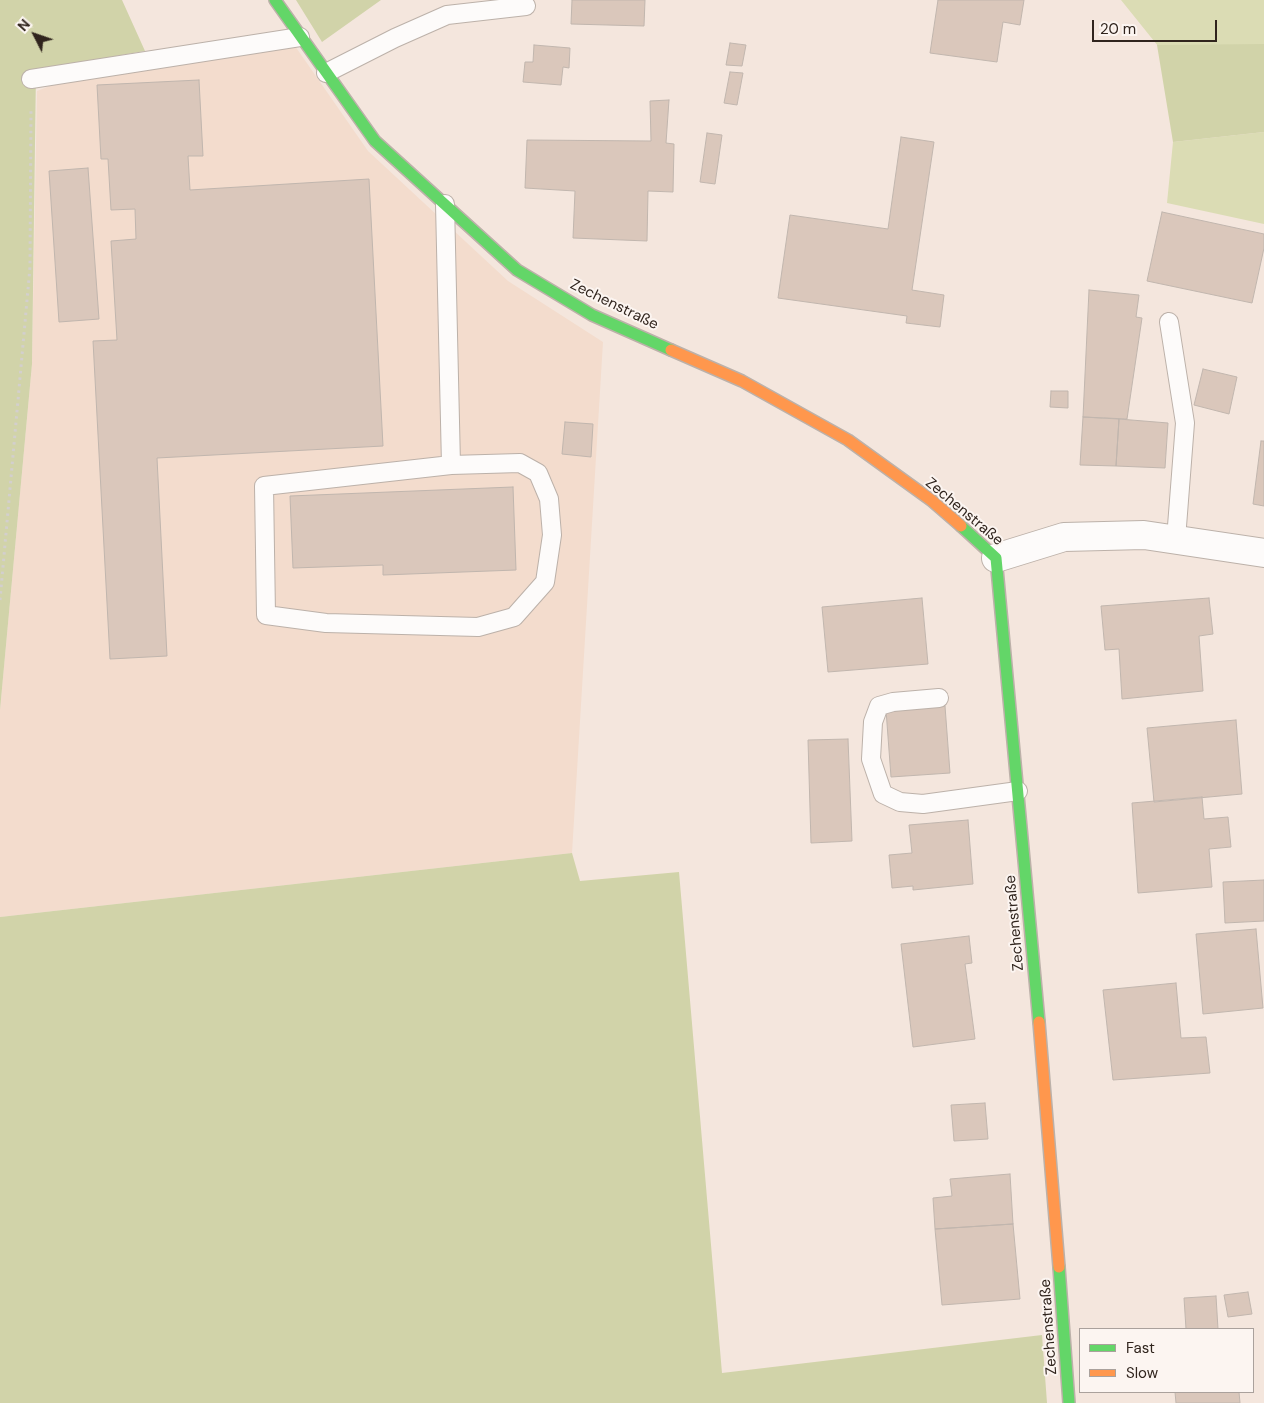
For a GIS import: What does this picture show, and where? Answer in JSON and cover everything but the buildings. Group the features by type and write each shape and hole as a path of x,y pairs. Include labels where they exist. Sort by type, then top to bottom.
{"street":[{"name":"Zechenstraße","path":"275,0 375,141 517,270 592,315 742,381 848,440 930,500 996,558 1052,1167 1069,1403"},
{"path":"996,558 1064,537 1144,535 1264,553"}],"lane":[{"path":"326,73 395,38 448,15 526,6"},
{"path":"31,79 300,37"},
{"path":"445,204 451,465"},
{"path":"1169,322 1185,424 1176,539"},
{"path":"520,463 538,473 546,490 549,499 552,535 545,582 514,617 478,627 326,623 266,615 264,486 451,465 520,463"},
{"path":"939,698 893,702 880,706 873,722 871,759 883,794 900,802 923,804 1018,791"}],"path":[{"path":"0,600 30,267 31,79"}],"shaded area":[{"path":"295,46 368,151 508,281 603,342 572,853 0,917 0,710 32,364 37,91 55,84"}],"green space":[{"path":"0,0 122,0 145,51 36,70 32,364 0,710"},
{"path":"296,0 381,0 322,42"},
{"path":"1121,0 1264,0 1264,45 1158,46"},
{"path":"1264,44 1264,132 1173,142 1157,45"},
{"path":"1264,132 1264,224 1167,203 1173,142"},
{"path":"572,853 580,881 679,872 722,1373 1042,1335 1047,1403 0,1403 0,917"}],"traffic: fast":[{"path":"275,0 375,141 517,270 592,315 671,350"},
{"path":"961,526 996,558 1039,1022"},
{"path":"1059,1267 1069,1403"}],"traffic: slow":[{"path":"671,350 742,381 848,440 931,500 961,526"},
{"path":"1039,1022 1059,1267"}]}
